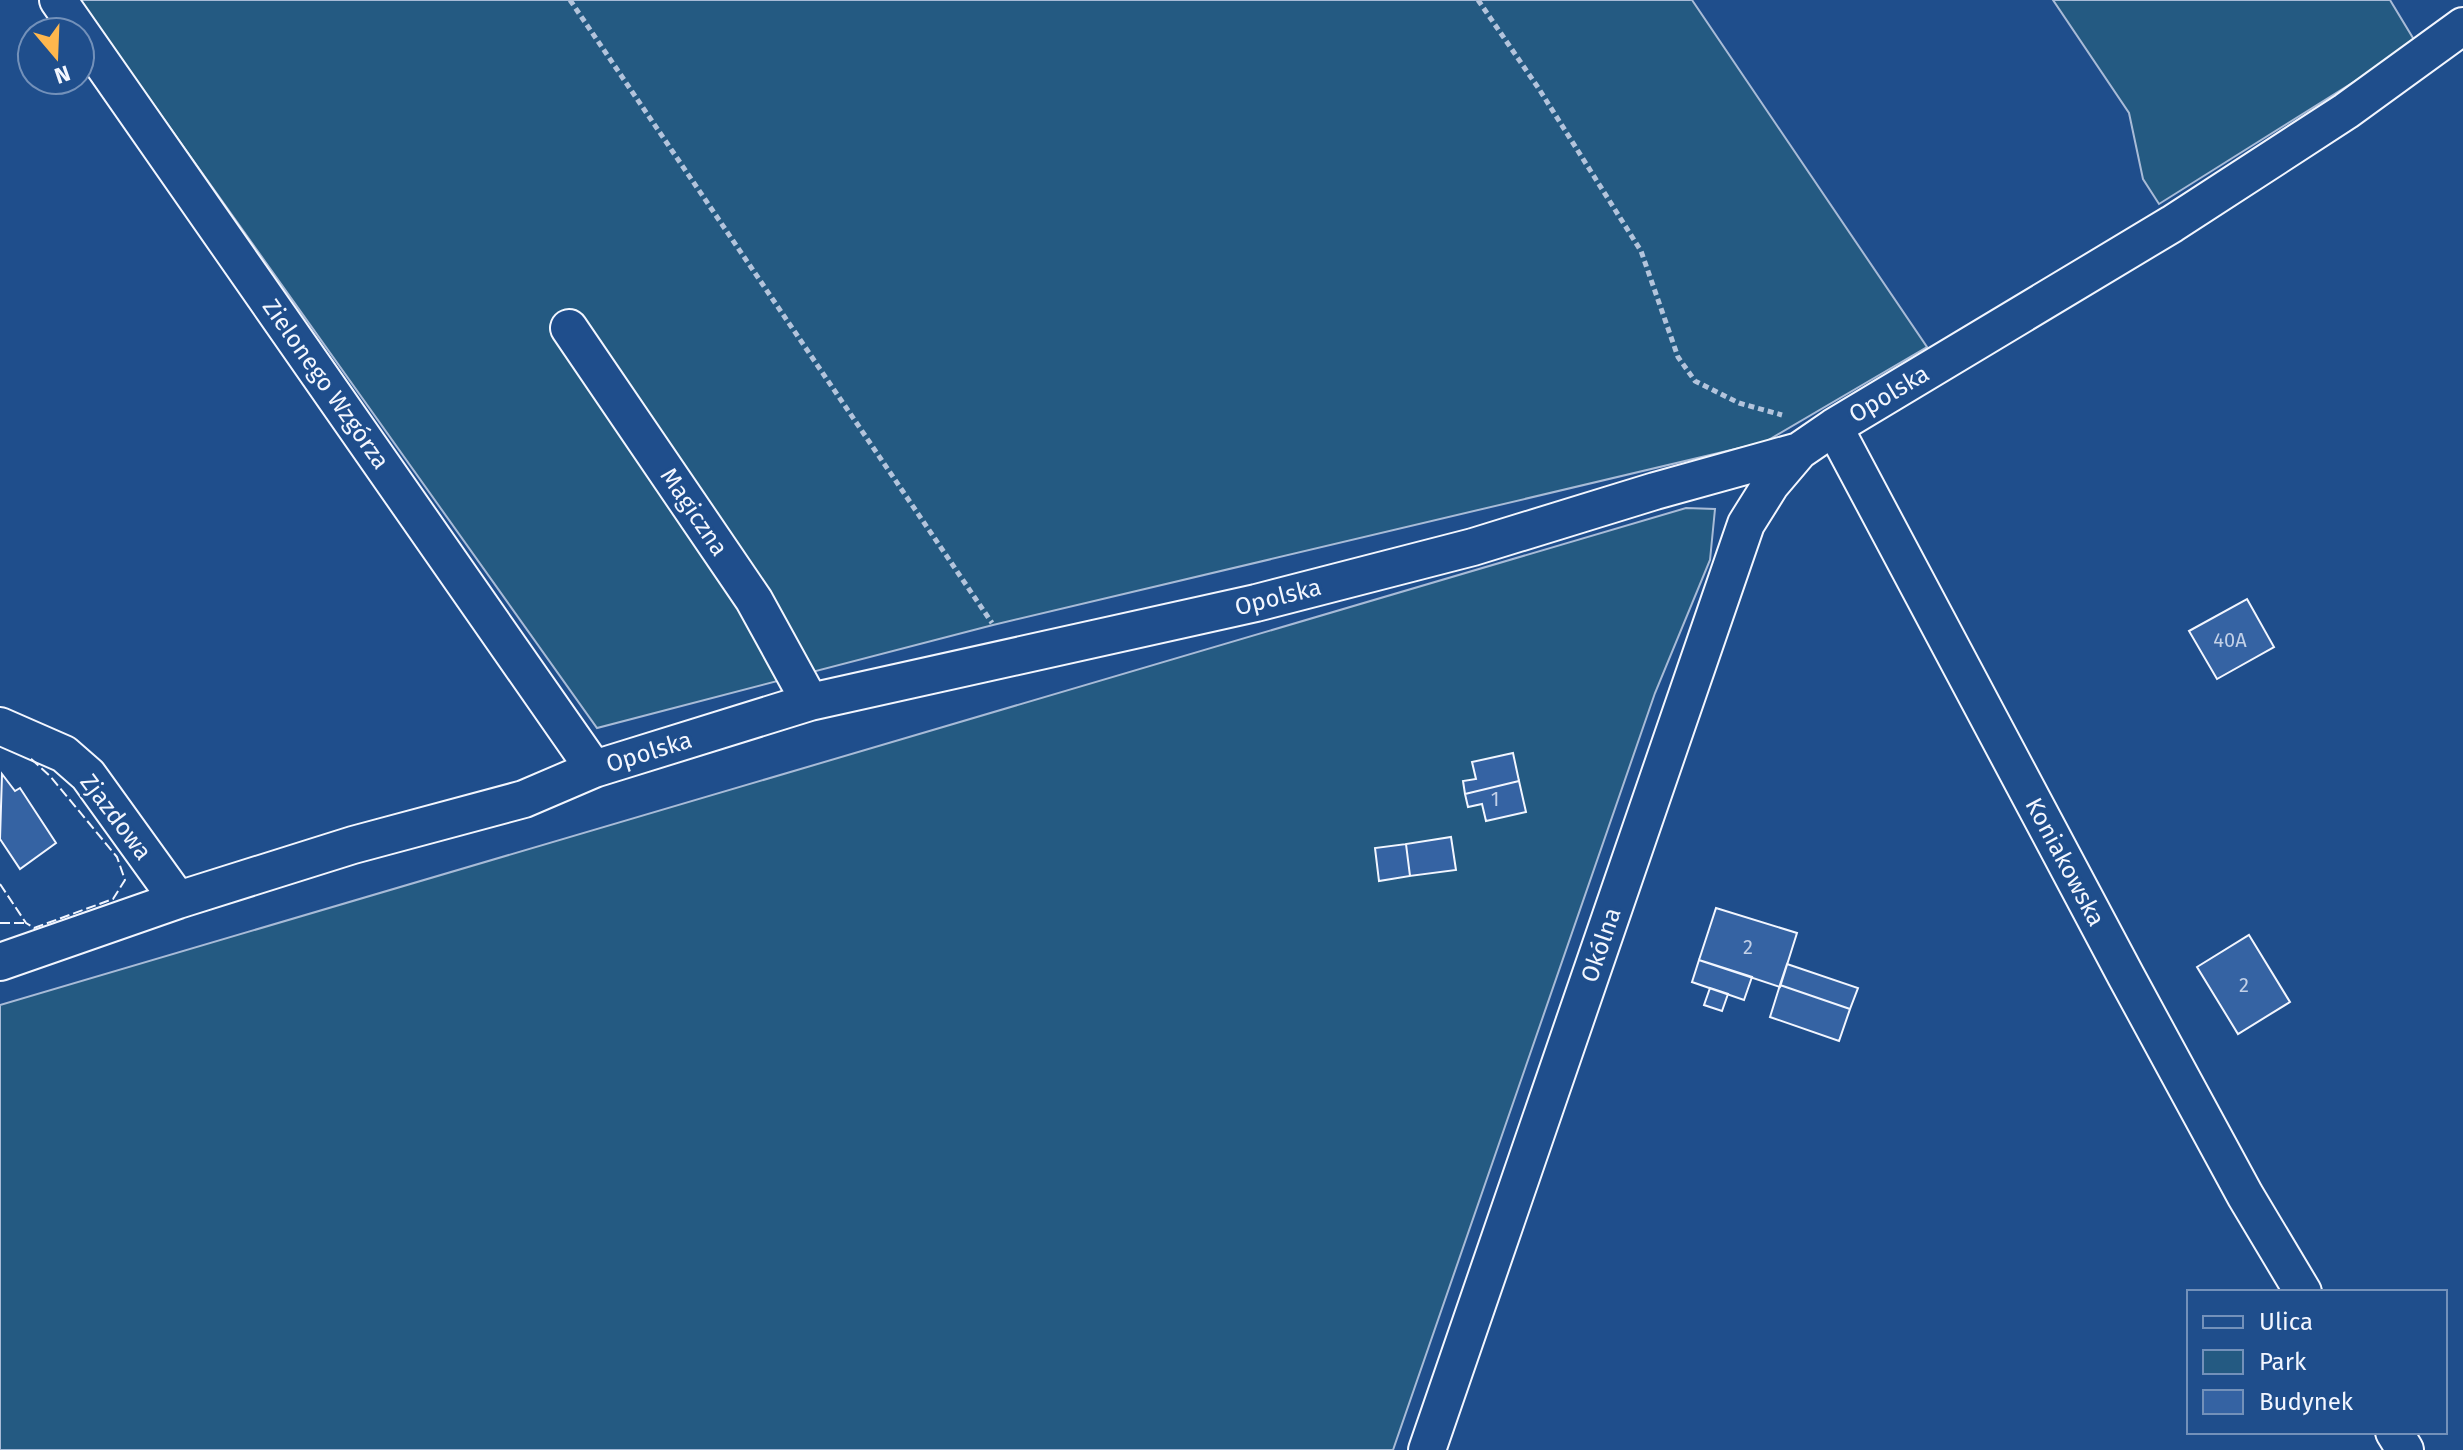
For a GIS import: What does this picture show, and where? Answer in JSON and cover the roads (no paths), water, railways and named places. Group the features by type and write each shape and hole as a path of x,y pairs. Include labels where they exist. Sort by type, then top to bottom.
{"street":[{"name":"Zielonego Wzgórza","path":"58,0 594,769"},
{"name":"Opolska","path":"0,962 178,900 353,845 524,799 594,769 810,702 1256,603 1473,547 1799,451 2172,224 2346,111 2463,26"},
{"name":"Magiczna","path":"569,328 754,600 810,702"},
{"name":"Koniakowska","path":"1834,427 2148,1017 2245,1195 2302,1290"},
{"name":"Okólna","path":"1427,1450 1746,524 1771,484 1799,451"},
{"name":"Zjazdowa","path":"0,726 64,754 88,775 178,900"}]}
